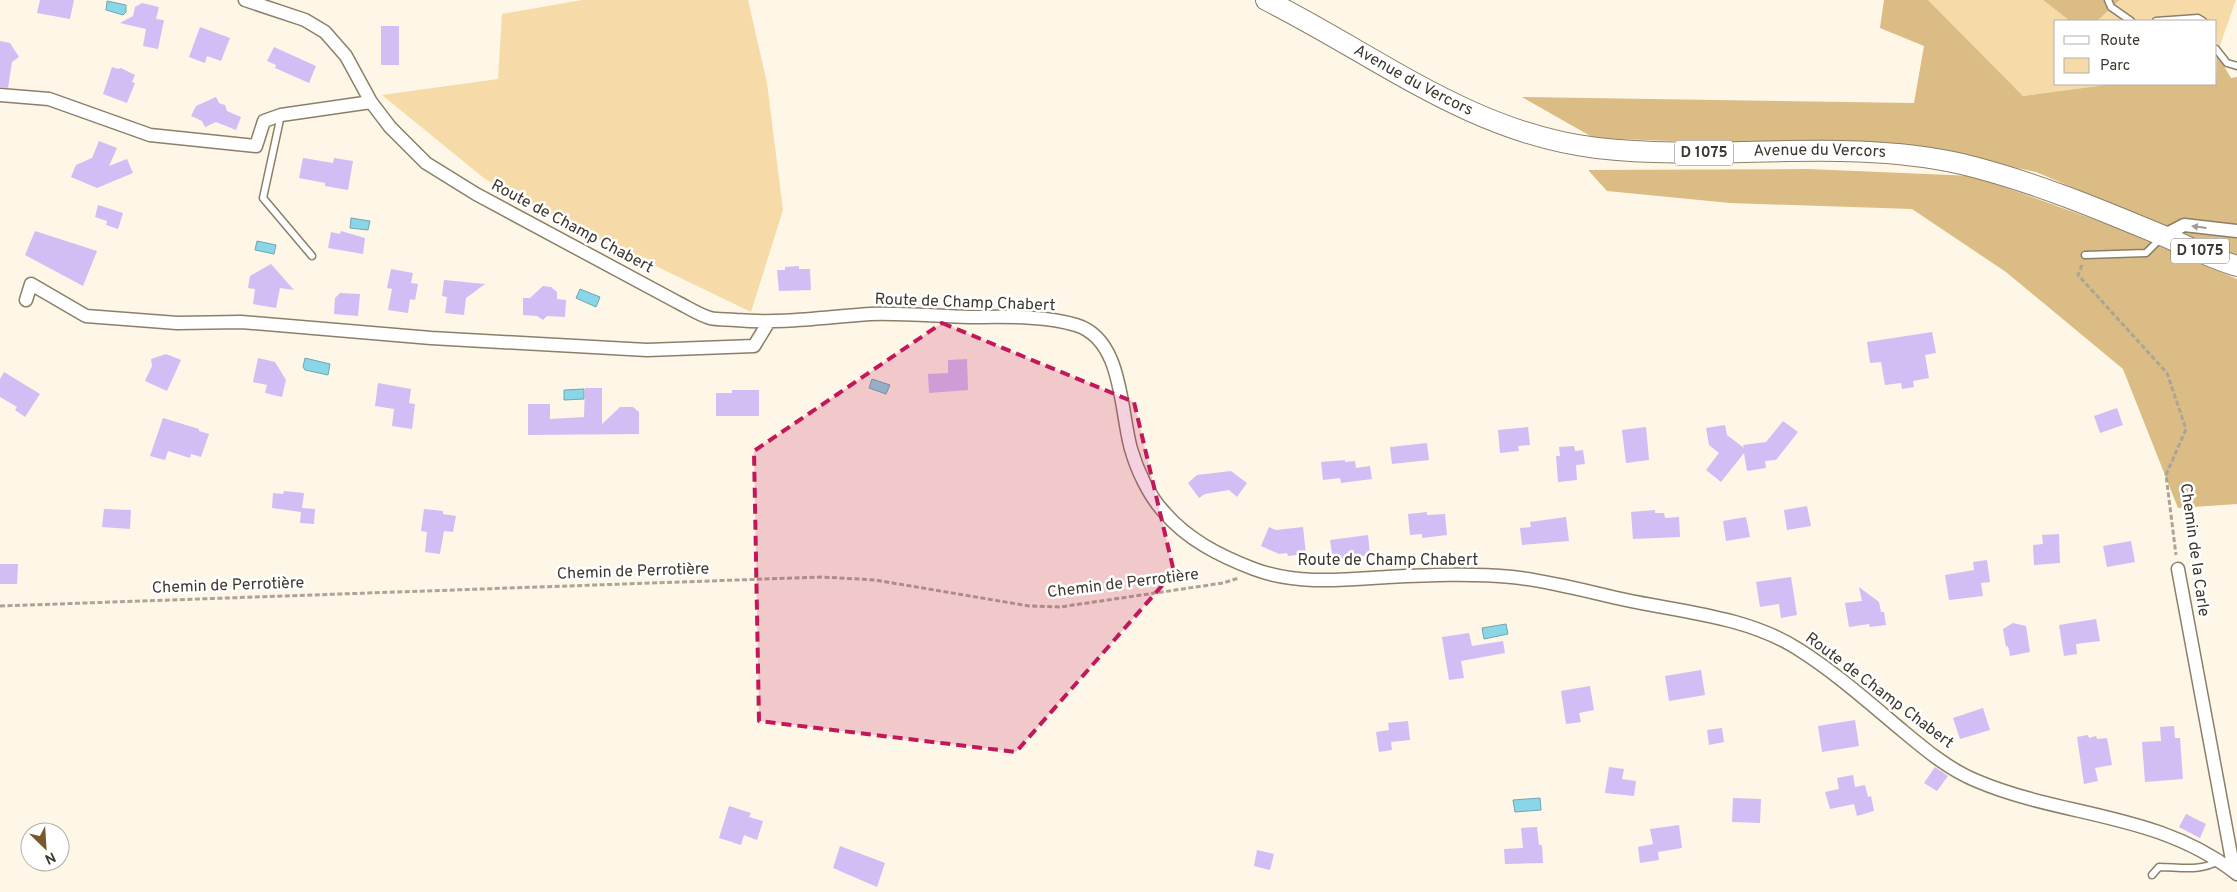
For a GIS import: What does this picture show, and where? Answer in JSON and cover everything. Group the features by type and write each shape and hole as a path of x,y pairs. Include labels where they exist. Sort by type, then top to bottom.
{"main road":[{"name":"Avenue du Vercors","path":"1266,0 1396,74 1480,117 1526,134 1596,148 1641,151 1678,153 1859,152 1910,156 1951,162 2012,178 2062,195 2237,266"}],"street":[{"name":"Route de Champ Chabert","path":"245,0 305,20 325,32 346,56 371,102 390,127 426,163 476,194 710,318 768,323 874,314 1022,318 1075,325 1095,334 1106,349 1116,372 1131,450 1145,484 1163,512 1193,539 1216,554 1260,571 1297,579 1335,580 1434,575 1513,578 1719,619 1761,631 1796,648 1849,686 1928,752 1972,780 2005,791 2117,818 2173,837 2235,872"},
{"path":"0,95 49,99 150,135 256,146 264,121 281,115 371,102"},
{"path":"2163,236 2184,225 2237,231"},
{"path":"26,300 32,284 86,316 177,323 241,322 431,338 647,350 754,346 768,323"},
{"name":"Chemin de la Carle","path":"2178,569 2235,872"}],"lane":[{"path":"2108,0 2111,7 2130,20"},
{"path":"2170,20 2198,18 2201,20"},
{"path":"2217,50 2228,63 2237,66"},
{"path":"281,115 263,198 312,256"},
{"path":"2086,255 2146,253 2163,236"},
{"path":"2152,875 2159,867 2192,869 2210,866 2218,861"}],"path":[{"name":"Chemin de la Carle","path":"2086,255 2078,275 2167,373 2186,429 2166,475 2178,569"},
{"name":"Chemin de Perrotière","path":"0,606 822,577 875,580 1029,606 1060,607 1223,583 1260,571"}],"highlighted area":[{"path":"942,323 1134,402 1174,572 1016,752 759,721 754,451"}],"green space":[{"path":"582,0 748,0 767,83 783,210 751,312 577,228 485,179 382,95 498,79 502,14"},
{"path":"1928,0 2043,0 2069,20 2054,20 2054,85 2106,85 2023,96"},
{"path":"2120,0 2236,0 2217,54 2217,20 2098,20"}],"shaded area":[{"path":"1884,0 1928,0 2023,96 2106,85 2217,85 2217,54 2231,78 2237,77 2237,257 2036,172 1910,146 1723,143 1594,138 1522,97 1914,103 1924,46 1880,28"},
{"path":"2043,0 2120,0 2098,20 2069,20"},
{"path":"1808,169 1974,176 2112,226 2237,279 2237,504 2178,508 2123,369 2006,272 1912,209 1730,203 1607,191 1588,170"}],"water":[{"path":"107,1 126,5 126,12 123,15 106,10"},
{"path":"351,218 370,221 368,230 350,228"},
{"path":"257,241 276,245 274,254 255,250"},
{"path":"580,289 600,297 596,307 576,298"},
{"path":"305,358 330,364 328,375 305,370 303,367"},
{"path":"872,379 890,385 886,394 869,388"},
{"path":"584,389 584,399 564,400 564,390"},
{"path":"1506,624 1508,634 1484,639 1482,628"},
{"path":"1540,798 1541,810 1515,812 1513,800"}],"building":[{"path":"40,0 74,0 70,19 37,13"},
{"path":"142,3 159,7 156,19 164,20 158,49 143,46 146,29 120,23 133,16 135,7"},
{"path":"381,26 399,26 399,65 381,65"},
{"path":"200,27 230,38 221,61 207,56 205,63 189,57"},
{"path":"0,41 10,43 19,57 12,62 8,88 0,87"},
{"path":"274,47 316,66 309,83 275,68 276,65 267,61"},
{"path":"112,67 121,68 135,75 132,82 135,83 127,103 103,94"},
{"path":"216,97 219,103 225,105 227,111 241,117 236,130 216,122 205,127 202,121 191,116 196,106"},
{"path":"99,141 117,148 109,166 127,159 133,173 97,188 71,177 76,165 92,158"},
{"path":"303,158 333,163 334,158 353,161 348,190 325,186 325,183 299,178"},
{"path":"98,205 123,213 118,229 106,225 107,221 95,217"},
{"path":"35,231 97,251 83,286 25,255"},
{"path":"341,231 365,238 363,254 328,248 331,232 340,234"},
{"path":"271,264 294,290 280,288 276,308 253,304 255,289 248,288 250,276"},
{"path":"799,266 799,269 810,269 811,290 779,291 777,270 785,270 785,267"},
{"path":"391,269 413,273 411,283 418,284 415,300 410,299 408,313 388,310 392,289 387,288"},
{"path":"444,280 485,284 466,298 464,315 445,313 447,297 442,296"},
{"path":"543,286 551,287 557,292 557,299 566,300 565,317 547,316 543,320 537,316 523,315 523,298 530,298"},
{"path":"340,293 360,294 358,316 334,314 335,298"},
{"path":"1932,332 1936,353 1925,355 1929,378 1913,381 1914,387 1902,389 1901,383 1885,385 1881,362 1870,363 1867,342"},
{"path":"166,354 181,360 167,391 145,381 152,366 151,359"},
{"path":"258,358 275,362 286,380 282,397 265,393 267,385 253,382"},
{"path":"967,359 968,390 929,393 928,374 948,373 948,360"},
{"path":"4,372 40,394 25,417 15,410 17,407 0,397 0,379"},
{"path":"378,383 411,389 409,403 415,404 412,429 392,426 394,409 375,406"},
{"path":"585,388 602,388 602,424 620,407 633,407 639,412 639,434 528,435 528,404 550,404 550,419 584,417"},
{"path":"732,390 759,390 759,416 716,416 716,393 732,393"},
{"path":"2117,408 2123,425 2100,433 2094,416"},
{"path":"163,418 209,434 201,457 191,454 190,458 168,451 165,460 150,456"},
{"path":"1783,421 1798,432 1776,460 1765,461 1766,468 1747,471 1744,453 1721,482 1706,470 1719,453 1709,445 1706,428 1725,425 1727,435 1744,448 1743,445 1766,442"},
{"path":"1528,427 1530,445 1518,446 1519,451 1500,453 1498,430"},
{"path":"1646,427 1649,460 1626,463 1622,430"},
{"path":"1427,443 1429,460 1392,464 1390,447"},
{"path":"1574,446 1575,451 1583,450 1585,464 1576,465 1577,480 1558,482 1556,456 1560,456 1559,447"},
{"path":"1345,460 1345,462 1355,461 1356,468 1370,466 1372,479 1341,483 1340,478 1323,480 1321,462"},
{"path":"1231,471 1247,483 1237,497 1229,490 1205,494 1199,498 1188,483 1197,475"},
{"path":"284,491 304,493 302,508 315,509 314,524 300,523 301,512 272,508 273,493 283,494"},
{"path":"1807,506 1811,526 1787,530 1784,510"},
{"path":"104,509 131,510 130,529 102,527"},
{"path":"424,509 443,511 443,514 456,516 453,532 444,531 440,554 425,552 427,532 421,531"},
{"path":"1655,510 1655,513 1664,513 1665,518 1679,517 1680,537 1633,539 1631,512"},
{"path":"1427,512 1427,515 1445,514 1447,535 1422,538 1422,534 1410,535 1408,514"},
{"path":"1566,517 1569,541 1522,545 1520,528 1531,527 1530,522"},
{"path":"1746,517 1750,537 1726,541 1723,521"},
{"path":"1269,527 1276,530 1303,527 1306,554 1288,556 1287,553 1279,554 1261,546"},
{"path":"2059,534 2060,563 2034,565 2033,545 2043,544 2042,535"},
{"path":"1368,535 1370,555 1333,560 1330,540"},
{"path":"2131,541 2135,562 2107,567 2103,546"},
{"path":"1987,560 1990,582 1981,583 1983,596 1949,600 1945,575 1974,570 1973,562"},
{"path":"0,564 18,564 17,584 0,584"},
{"path":"1791,577 1797,615 1781,618 1779,604 1760,607 1756,582"},
{"path":"1859,587 1879,602 1881,612 1884,612 1886,625 1870,627 1869,624 1849,627 1845,603 1862,601"},
{"path":"2096,619 2100,641 2076,644 2077,654 2064,656 2059,625"},
{"path":"2013,623 2026,626 2030,652 2010,656 2008,646 2006,647 2003,629"},
{"path":"1469,633 1472,646 1503,641 1505,653 1461,661 1464,678 1449,680 1442,637"},
{"path":"1701,670 1705,695 1669,701 1665,676"},
{"path":"1590,686 1594,710 1579,713 1581,722 1566,724 1561,691"},
{"path":"1983,708 1990,730 1960,739 1953,718"},
{"path":"1855,720 1859,746 1822,752 1818,726"},
{"path":"1408,721 1410,740 1391,742 1392,750 1379,752 1376,732 1389,730 1388,723"},
{"path":"2174,726 2175,738 2180,738 2183,779 2145,782 2142,742 2161,741 2160,727"},
{"path":"1722,728 1724,742 1709,745 1707,730"},
{"path":"2088,735 2089,738 2096,736 2097,739 2107,738 2112,765 2095,768 2098,781 2084,784 2077,737"},
{"path":"1609,767 1624,769 1622,779 1636,781 1634,796 1605,793"},
{"path":"1935,767 1948,776 1937,791 1924,783"},
{"path":"1853,775 1855,787 1865,785 1868,797 1871,796 1874,811 1857,816 1854,804 1830,809 1825,792 1839,789 1837,778"},
{"path":"1733,798 1761,799 1760,823 1732,822"},
{"path":"729,806 751,813 749,817 763,821 757,840 744,835 741,845 719,838"},
{"path":"2186,814 2206,824 2200,838 2179,827"},
{"path":"1679,825 1682,848 1658,852 1659,860 1640,863 1638,847 1653,844 1650,829"},
{"path":"1537,827 1539,845 1542,845 1543,863 1505,864 1504,849 1523,848 1521,828"},
{"path":"840,846 885,863 877,887 833,868"},
{"path":"1257,850 1274,854 1270,870 1254,866"}]}
